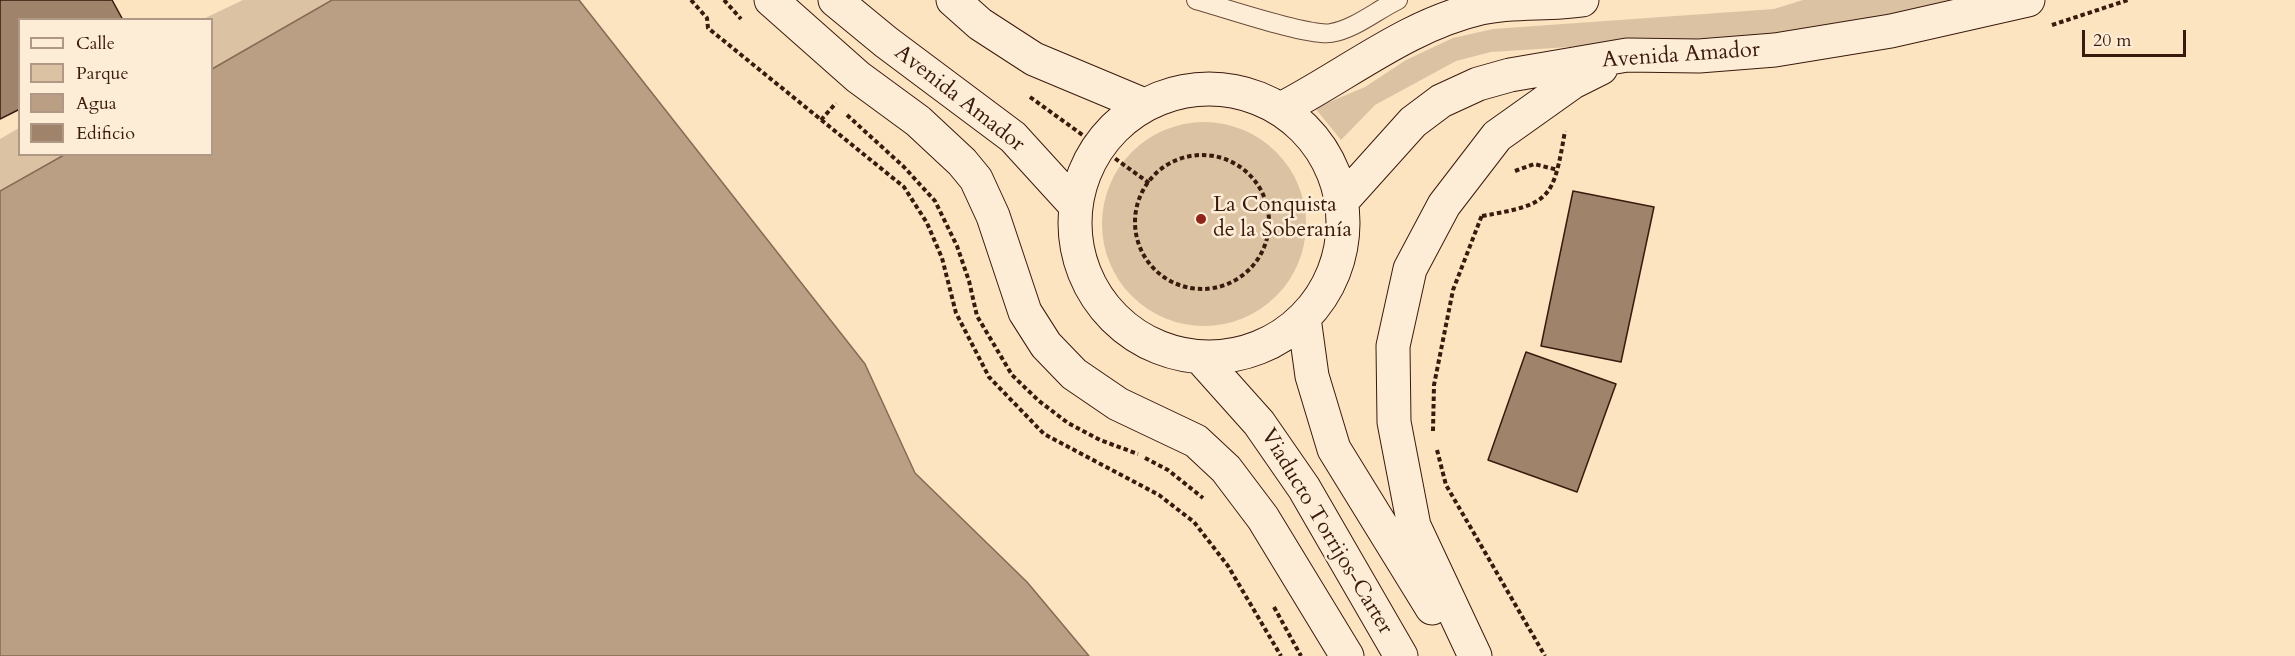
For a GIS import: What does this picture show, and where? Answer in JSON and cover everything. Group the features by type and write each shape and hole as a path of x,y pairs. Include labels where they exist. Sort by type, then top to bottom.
{"main road":[{"path":"771,0 858,77 918,121 962,162 976,179 993,216 1025,312 1046,345 1074,374 1118,404 1196,441 1226,469 1263,518 1347,656"},
{"name":"Avenida Amador","path":"835,0 886,42 1014,137 1075,205"},
{"path":"953,0 980,24 1034,59 1144,105"},
{"path":"1281,109 1397,41 1446,18 1483,8 1582,0"},
{"name":"Avenida Amador","path":"1342,201 1413,122 1442,100 1478,84 1510,75 1627,55 1699,56 1775,50 1891,31 2028,0"},
{"path":"1475,656 1414,526 1394,422 1393,346 1410,269 1444,205 1497,136 1573,82 1627,55"},
{"path":"1189,90 1237,91 1281,109 1310,134 1331,165 1342,201 1343,234 1337,264 1324,294 1304,318 1273,341 1237,355 1200,357 1168,351 1139,339 1114,320 1094,296 1081,267 1074,236 1075,205 1087,165 1111,130 1144,105 1189,90"},
{"path":"1304,318 1312,376 1334,449 1461,656"},
{"name":"Viaducto Torrijos-Carter","path":"1200,357 1259,423 1304,488 1401,656"}],"lane":[{"path":"1196,0 1304,30 1330,34 1398,0"}],"path":[{"path":"691,0 707,18 708,28 904,188 927,223 942,258 956,313 989,377 1044,434 1159,495 1194,522 1227,566 1281,656"},
{"path":"1482,216 1521,209 1538,202 1548,192 1558,170 1573,82"},
{"path":"1201,155 1223,158 1243,168 1259,184 1268,205 1270,228 1264,250 1251,269 1236,281 1218,288 1198,289 1179,285 1162,276 1148,263 1139,245 1135,226 1137,207 1144,188 1159,171 1178,159 1201,155"},
{"path":"1510,176 1517,170 1534,164 1558,170"},
{"path":"1433,434 1434,385 1453,290 1487,207"},
{"path":"1435,444 1446,485 1545,656"}],"green space":[{"path":"243,0 332,0 213,68 213,18 205,18"},
{"path":"1803,0 1966,0 1788,33 1491,52 1456,61 1375,105 1341,140 1315,108 1365,87 1406,60 1453,38 1493,29 1774,9"},
{"path":"1194,122 1214,122 1234,126 1252,134 1269,145 1283,159 1302,194 1306,224 1302,254 1294,272 1283,289 1269,303 1234,322 1214,326 1194,326 1174,322 1156,314 1139,303 1125,289 1106,254 1102,234 1102,214 1106,194 1114,176 1125,159 1139,145 1174,126"},
{"path":"18,129 18,156 62,156 0,191 0,139"}],"water":[{"path":"332,0 579,0 865,364 915,473 1027,582 1089,656 0,656 0,191 62,156 213,156 213,68"}],"building":[{"path":"0,0 112,0 122,18 18,18 18,110 0,119"},
{"path":"1573,191 1654,207 1621,362 1541,346"},
{"path":"1526,352 1616,384 1577,492 1488,460"}],"place":[{"name":"La Conquista de la Soberanía","path":"1201,219"}]}
